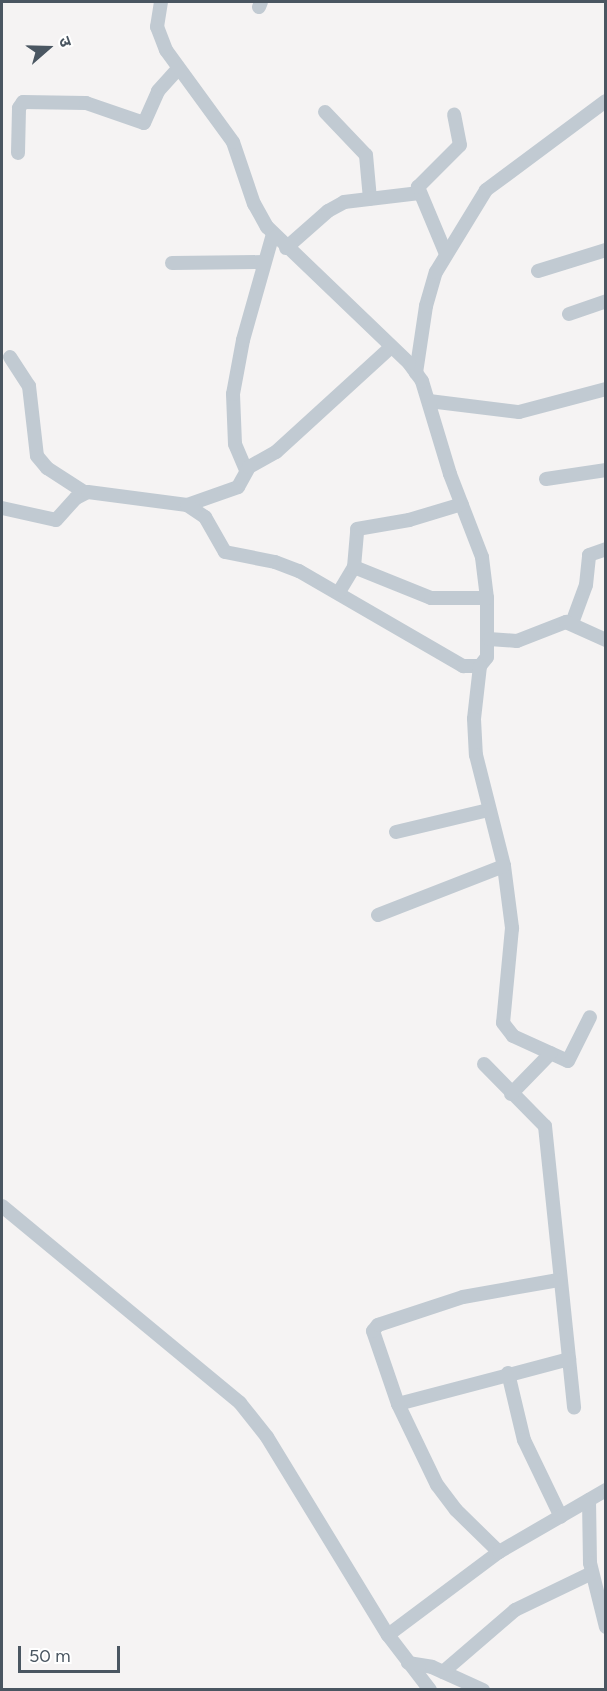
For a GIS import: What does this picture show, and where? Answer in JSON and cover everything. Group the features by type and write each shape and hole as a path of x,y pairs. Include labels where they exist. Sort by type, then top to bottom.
{"street":[{"path":"161,2 158,34 178,69 233,142 254,204 273,234 391,347 416,374 429,401 462,504 482,557 487,598 489,639 487,657 480,666 474,719 476,755 488,810 504,866 513,950 503,1023 513,1036 569,1060 590,1017"},
{"path":"18,153 19,108 23,102 86,103 144,123 158,91 178,69"},
{"path":"416,374 426,306 446,254 492,183 606,101"},
{"path":"325,112 366,155 370,198"},
{"path":"446,254 419,193 420,184 460,145 454,115"},
{"path":"286,248 338,205 370,198 419,193"},
{"path":"246,470 235,444 233,394 264,262 273,234"},
{"path":"538,271 606,250"},
{"path":"172,263 264,262"},
{"path":"569,314 606,301"},
{"path":"187,505 234,489 246,470 276,452 391,347"},
{"path":"10,357 29,386 37,456 47,468 84,492 132,495 187,505 205,517 225,552 282,564 339,592 452,661 480,666"},
{"path":"429,401 519,412 606,389"},
{"path":"546,479 606,470"},
{"path":"2,508 56,520 84,492"},
{"path":"339,592 354,567 357,529 409,520 462,504"},
{"path":"572,623 586,585 589,555 606,549"},
{"path":"354,567 431,598 487,598"},
{"path":"489,639 517,641 560,623 572,623 606,640"},
{"path":"396,832 488,810"},
{"path":"378,915 504,866"},
{"path":"511,1094 551,1053"},
{"path":"484,1064 545,1126 558,1280 574,1408"},
{"path":"2,1206 240,1403 267,1437 388,1635 430,1689"},
{"path":"499,1552 456,1510 437,1485 398,1404 373,1335 378,1325 463,1297 558,1280"},
{"path":"398,1404 508,1373 569,1359"},
{"path":"508,1373 527,1450 561,1517"},
{"path":"388,1635 499,1552 606,1490"},
{"path":"589,1500 592,1573 606,1627"},
{"path":"443,1672 515,1610 592,1573"},
{"path":"408,1663 443,1672 483,1689"}]}
